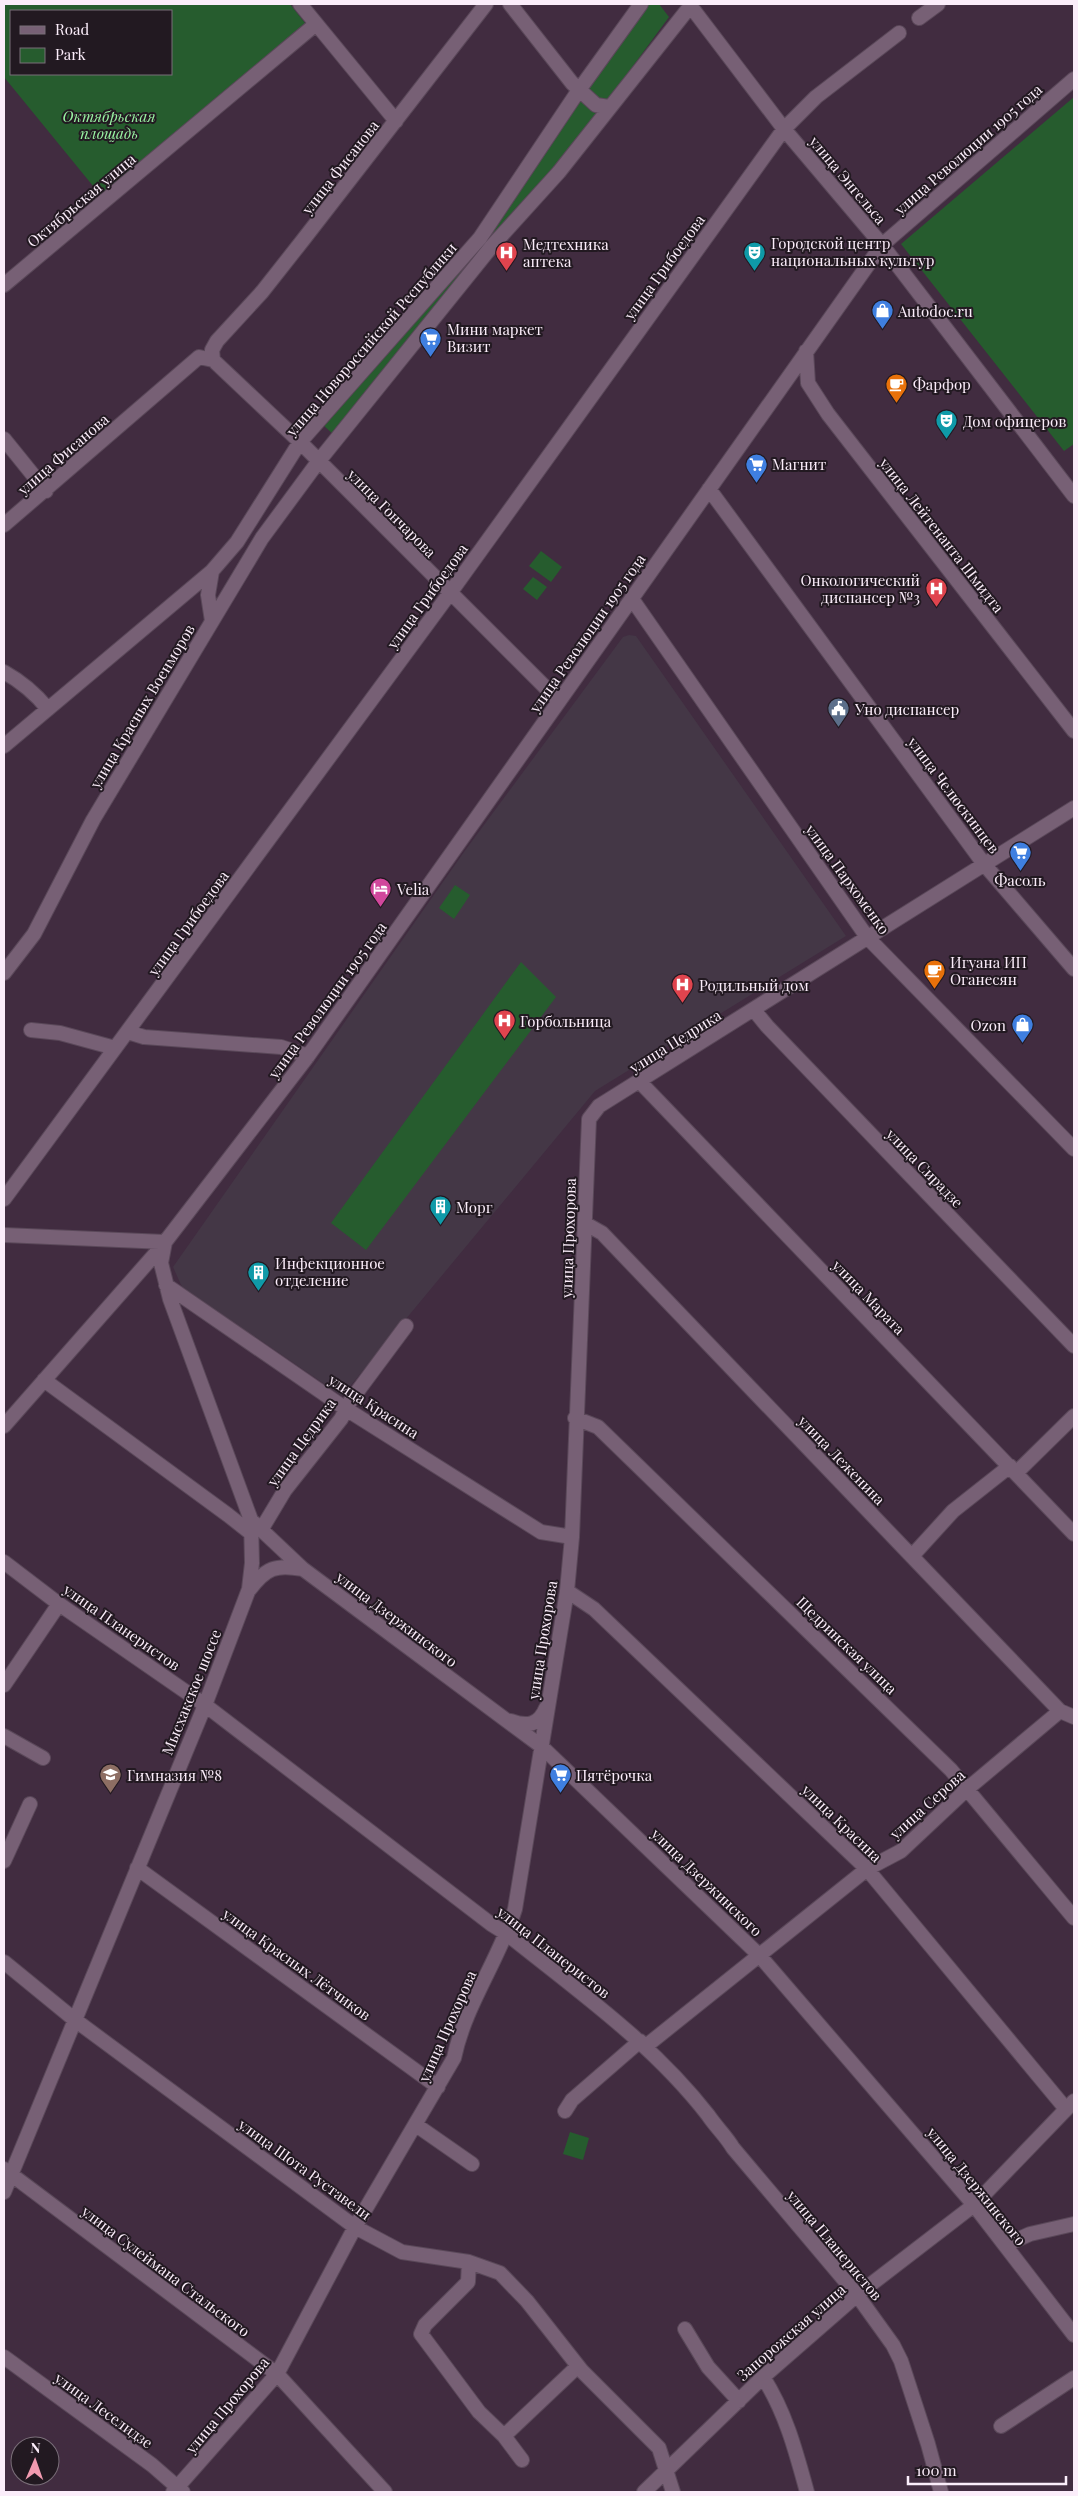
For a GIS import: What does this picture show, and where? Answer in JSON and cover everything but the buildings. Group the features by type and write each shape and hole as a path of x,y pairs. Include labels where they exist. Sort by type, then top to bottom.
{"street":[{"path":"300,4 396,120"},
{"name":"улица Фисанова","path":"4,525 46,491 216,343 262,292 486,4"},
{"path":"510,4 579,90 596,105 609,107"},
{"name":"улица Новороссийской Республики","path":"4,746 212,571 237,542 300,442 480,238 579,90 641,4"},
{"path":"318,462 492,246 559,172 690,4"},
{"name":"улица Энгельса","path":"690,4 784,129 882,246 1074,496"},
{"path":"919,18 938,4"},
{"name":"Октябрьская улица","path":"4,285 316,24"},
{"name":"улица Грибоедова","path":"4,1199 450,593 784,129 816,97 899,33"},
{"name":"улица Революции 1905 года","path":"4,1426 164,1245 308,1056 882,246 1074,79"},
{"path":"199,357 214,360 212,355 216,343"},
{"name":"улица Лейтенанта Шмидта","path":"806,351 808,383 828,414 1074,731"},
{"name":"улица Гончарова","path":"214,360 300,442 559,701"},
{"path":"4,439 46,491"},
{"name":"улица Красных Военморов","path":"4,973 34,934 93,820 262,538 318,462"},
{"name":"улица Челюскинцев","path":"709,489 984,864 1074,969"},
{"path":"212,571 208,595 212,621"},
{"name":"улица Пархоменко","path":"632,599 867,937 1074,1149"},
{"path":"4,672 19,680 35,693 48,709"},
{"name":"улица Цедрика","path":"587,1135 589,1119 599,1106 1074,808"},
{"name":"улица Сирадзе","path":"754,1010 793,1054 1074,1346"},
{"path":"31,1030 60,1033 115,1048"},
{"path":"128,1032 144,1037 281,1047 308,1056"},
{"name":"улица Марата","path":"640,1082 1074,1534"},
{"name":"улица Прохорова","path":"179,2490 277,2374 355,2227 454,2058 458,2037 507,1934 515,1909 567,1591 572,1538 586,1224 587,1135"},
{"name":"улица Леженина","path":"586,1224 602,1233 1060,1711 1074,1718"},
{"path":"4,1235 164,1245"},
{"path":"137,1242 147,1251 148,1260 144,1268"},
{"name":"Мысхакское шоссе","path":"4,2192 7,2171 75,2020 205,1705 249,1589 255,1528 166,1285 161,1263 164,1245"},
{"name":"улица Красина","path":"166,1285 346,1409 541,1532 572,1538"},
{"name":"улица Цедрика","path":"255,1528 341,1419 391,1344 406,1326"},
{"name":"улица Дзержинского","path":"44,1380 255,1528 303,1569 541,1746 759,1955 974,2205 1074,2335"},
{"path":"912,1556 953,1510 1013,1470 1074,1416"},
{"name":"Щедринская улица","path":"576,1418 598,1427 951,1770 1074,1918"},
{"name":"улица Планеристов","path":"4,1562 59,1604 205,1705 491,1924 507,1934 643,2043 688,2090 726,2136 733,2148 857,2295 894,2345 901,2361 941,2492"},
{"path":"249,1589 260,1576 276,1567 287,1566 303,1569"},
{"name":"улица Красина","path":"567,1591 601,1615 867,1869 1070,2105"},
{"path":"4,1685 59,1604"},
{"path":"505,1720 526,1725 534,1723 540,1719 548,1702"},
{"name":"улица Серова","path":"565,2111 572,2100 643,2043 759,1955 867,1869 901,1850 966,1790 1060,1711"},
{"path":"4,1736 44,1758"},
{"path":"4,1861 30,1804"},
{"name":"улица Красных Лётчиков","path":"137,1868 438,2087"},
{"name":"улица Шота Руставели","path":"4,1962 75,2020 355,2227 402,2252 469,2262 500,2272 527,2301 578,2366 659,2448 673,2492"},
{"name":"Запорожская улица","path":"644,2492 763,2377 857,2295 974,2205 1070,2105"},
{"path":"416,2124 472,2164"},
{"name":"улица Сулеймана Стальского","path":"7,2171 277,2374 385,2492"},
{"path":"1005,2245 1030,2234 1074,2224"},
{"path":"469,2262 468,2282 425,2325 421,2334 479,2412 504,2436 522,2460"},
{"path":"685,2329 708,2367 739,2401"},
{"name":"улица Леселидзе","path":"4,2357 179,2490"},
{"path":"504,2436 578,2366"},
{"path":"763,2377 775,2396 792,2436 807,2492"},
{"path":"1001,2426 1074,2378"}],"shaded area":[{"name":"Горбольница","path":"629,635 636,636 846,936 595,1091 342,1396 182,1287 173,1267 464,852 623,637"}],"green space":[{"name":"Октябрьская площадь","path":"4,4 290,4 305,23 102,197 4,77"},
{"path":"648,4 659,4 669,17 605,104 585,88"},
{"path":"1074,97 1074,444 1064,451 901,244"},
{"path":"579,98 599,111 557,166 496,237 490,232"},
{"path":"483,240 488,246 334,435 322,424"},
{"path":"541,551 562,567 551,582 529,566"},
{"path":"533,577 547,587 537,600 523,589"},
{"path":"455,885 470,895 454,919 439,908"},
{"path":"521,962 556,997 366,1250 331,1223"},
{"path":"570,2132 589,2138 583,2160 563,2154"}],"place":[{"name":"Городской центр национальных культур","path":"755,271"},
{"name":"Медтехника аптека","path":"507,272"},
{"name":"Autodoc.ru","path":"882,330"},
{"name":"Мини маркет Визит","path":"431,357"},
{"name":"Фарфор","path":"897,403"},
{"name":"Дом офицеров","path":"947,440"},
{"name":"Магнит","path":"756,483"},
{"name":"Онкологический диспансер №3","path":"936,608"},
{"name":"Уно диспансер","path":"839,728"},
{"name":"Фасоль","path":"1020,871"},
{"name":"Velia","path":"381,908"},
{"name":"Игуана ИП Оганесян","path":"934,990"},
{"name":"Родильный дом","path":"683,1004"},
{"name":"Горбольница","path":"504,1040"},
{"name":"Ozon","path":"1022,1044"},
{"name":"Морг","path":"440,1226"},
{"name":"Инфекционное отделение","path":"259,1291"},
{"name":"Гимназия №8","path":"111,1794"},
{"name":"Пятёрочка","path":"560,1794"}]}
